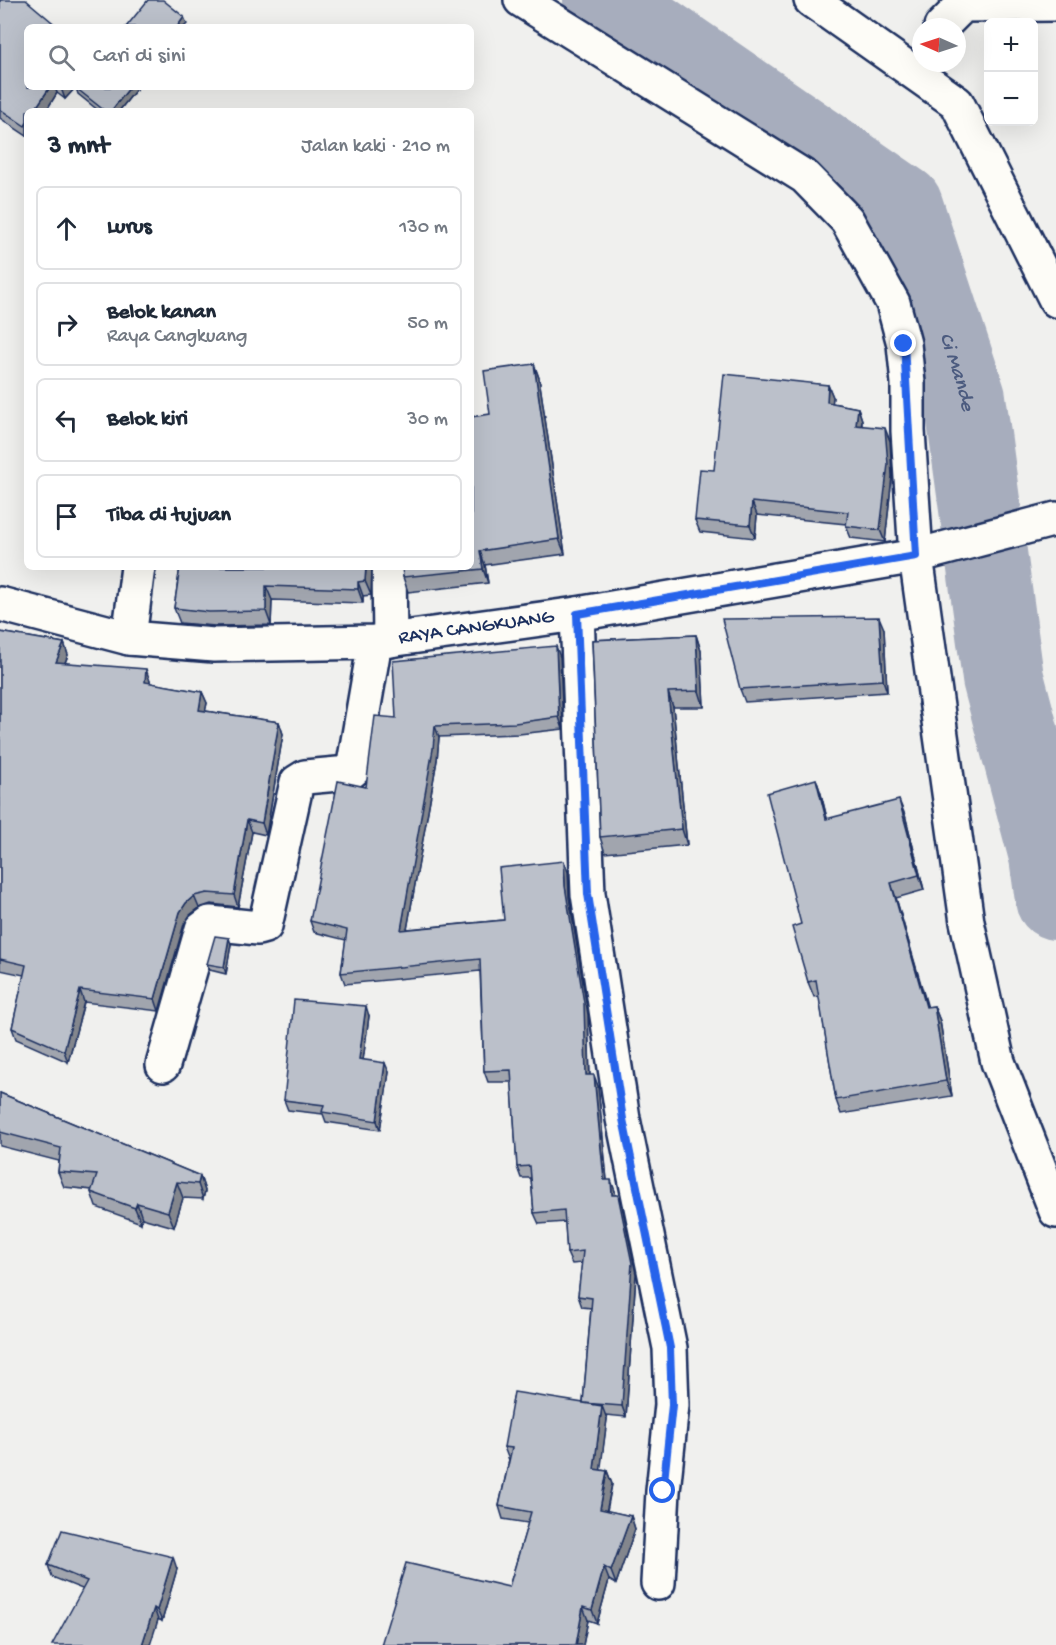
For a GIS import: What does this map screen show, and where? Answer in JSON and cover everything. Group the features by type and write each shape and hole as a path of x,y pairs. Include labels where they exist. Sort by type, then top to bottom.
{"street":[{"path":"521,0 806,177 847,220 893,303 904,344 916,556 967,922 998,1062 1056,1212"},
{"path":"811,0 912,60"},
{"path":"950,18 963,5 1056,4"},
{"path":"926,72 957,103 1056,300"},
{"name":"RAYA CANGKUANG","path":"0,604 129,638 214,645 383,641 577,614 916,556 1056,519"},
{"path":"129,638 138,570"},
{"path":"163,1065 202,929 210,923 258,928 265,926 297,782 305,777 353,771 383,641 389,570"},
{"path":"577,614 588,894 623,1119 670,1348 672,1405 663,1491 658,1583"}],"building":[{"path":"0,0 26,0 54,24 24,24 24,90 48,90 36,108 24,108 24,125 0,109"},
{"path":"148,0 163,0 184,17 179,24 128,24"},
{"path":"79,90 128,90 113,108 101,108"},
{"path":"534,364 559,539 480,551 483,569 474,570 474,417 490,414 484,371"},
{"path":"724,374 828,385 827,402 858,408 856,425 885,428 888,464 880,530 846,526 848,512 752,502 750,525 695,520 700,469 714,470"},
{"path":"180,570 366,570 365,581 358,582 358,589 266,586 266,611 209,612 174,608"},
{"path":"402,570 473,570 403,577"},
{"path":"879,617 883,680 740,689 722,619"},
{"path":"0,632 64,643 56,662 146,669 145,682 202,692 199,710 279,722 262,823 247,820 234,895 207,893 194,896 186,903 180,912 155,999 80,990 64,1051 12,1028 26,965 0,959"},
{"path":"696,635 699,691 668,692 682,829 600,837 592,640"},
{"path":"556,646 559,717 515,723 435,726 433,749 401,930 504,920 499,868 564,861 565,886 584,1003 586,1075 594,1075 604,1180 611,1180 612,1195 618,1195 632,1263 622,1406 583,1403 592,1298 578,1296 583,1251 567,1253 564,1210 534,1213 530,1166 517,1167 511,1070 484,1071 480,959 341,973 347,930 310,921 338,781 366,787 375,716 396,718 393,661"},
{"path":"816,779 826,819 899,800 919,875 891,883 926,1007 934,1006 946,1081 836,1100 816,980 808,982 792,927 801,924 767,793"},
{"path":"215,936 229,938 224,967 207,964"},
{"path":"294,1000 366,1006 359,1059 385,1063 377,1121 322,1112 324,1105 284,1100"},
{"path":"0,1093 200,1176 198,1184 177,1182 168,1212 137,1203 135,1208 91,1192 97,1175 58,1172 61,1148 0,1132"},
{"path":"514,1392 602,1406 594,1469 607,1471 600,1509 631,1516 611,1571 604,1567 592,1610 583,1607 576,1645 381,1645 406,1563 509,1587 531,1512 499,1506 512,1448 504,1447"},
{"path":"62,1530 173,1557 157,1610 154,1608 142,1645 52,1645 87,1581 48,1565"}],"waterway":[{"name":"Ci Mande","path":"604,0 902,206 965,398 1003,678 1050,856 1056,899"}],"route":[{"path":"663,1491 672,1405 670,1348 623,1119 588,894 578,691 577,614 916,556 904,344"}]}
